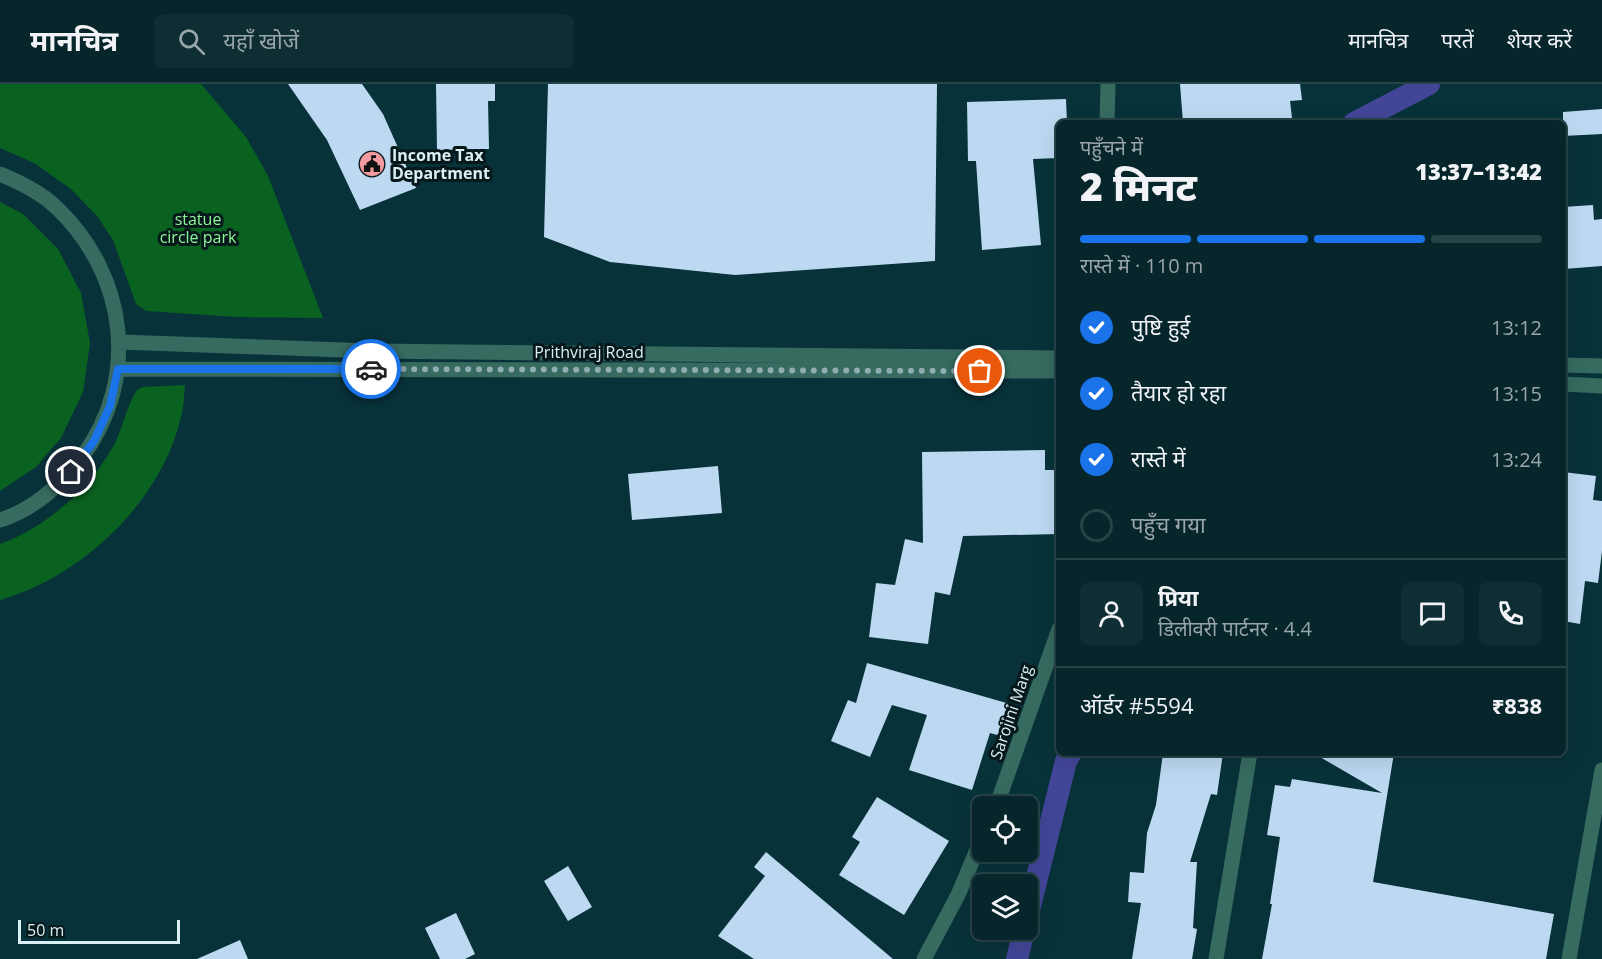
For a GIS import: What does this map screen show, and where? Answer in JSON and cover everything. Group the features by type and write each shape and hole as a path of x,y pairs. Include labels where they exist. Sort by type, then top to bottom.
{"street":[{"path":"1107,120 1108,84"},
{"path":"0,174 26,186 57,208 83,236 102,269 115,305 120,342 118,369 110,406 94,441 71,472 43,498 0,520"},
{"name":"Prithviraj Road","path":"120,342 371,351 1056,358"},
{"path":"1566,366 1602,366"},
{"name":"Prithviraj Road","path":"118,369 1056,371"},
{"path":"1566,384 1602,386"},
{"name":"Sarojini Marg","path":"1000,796 1056,637"},
{"path":"1216,959 1250,756"},
{"path":"1569,959 1602,770"},
{"path":"924,959 958,895 972,862"}],"green space":[{"name":"statue circle park","path":"0,84 201,84 246,137 268,176 323,318 237,317 146,311 136,304 113,240 97,216 71,189 34,163 0,148"},
{"path":"0,202 23,214 58,249 81,293 90,343 83,392 61,438 36,467 0,491"},
{"path":"185,385 182,413 171,448 156,478 137,506 88,554 60,574 31,589 0,600 0,544 34,528 50,517 92,477 114,445 137,390 143,387"}],"building":[{"name":"Income Tax Department","path":"288,84 362,84 383,114 416,188 360,210 327,140"},
{"path":"436,84 495,84 495,101 488,101 489,149 437,150"},
{"path":"548,84 937,84 935,261 735,275 610,262 544,237"},
{"path":"1180,84 1300,84 1302,100 1290,101 1292,118 1183,120"},
{"path":"1066,99 1067,120 1056,120 1056,158 1033,159 1041,245 982,250 976,161 968,161 967,102"},
{"path":"1602,109 1602,134 1566,136 1566,120 1563,120 1563,112"},
{"path":"1593,205 1594,220 1602,219 1602,266 1566,269 1566,207"},
{"path":"1045,450 1045,470 1056,470 1056,534 963,536 950,595 935,592 928,644 869,637 876,583 895,585 905,539 923,543 922,452"},
{"path":"718,466 722,513 632,520 628,474"},
{"path":"1566,472 1596,476 1593,500 1602,501 1602,551 1598,583 1585,581 1580,624 1566,622"},
{"path":"867,663 1010,704 1001,736 990,733 972,790 909,770 927,715 892,705 870,757 831,741 848,700 856,703"},
{"path":"1163,756 1223,756 1217,795 1211,794 1190,862 1197,862 1193,928 1197,929 1192,959 1132,959 1141,903 1128,902 1130,872 1144,873 1147,833 1156,805"},
{"path":"1318,756 1394,756 1373,882 1554,914 1546,959 1262,959 1272,904 1270,904 1280,837 1267,835 1275,785 1290,787 1292,779 1382,793"},
{"path":"877,797 949,841 904,915 839,875 860,842 852,837"},
{"path":"766,852 893,959 754,959 718,936 765,876 754,867"},
{"path":"568,866 592,907 568,921 544,881"},
{"path":"456,913 475,954 465,959 440,959 425,928"},
{"path":"240,940 248,959 197,959"}],"waterway":[{"path":"1360,120 1429,84"},
{"path":"1038,874 1069,756"},
{"path":"1017,959 1022,940"}],"way so far":[{"path":"371,369 980,371"}],"place":[{"name":"Income Tax Department","path":"372,164"}],"route":[{"path":"71,472 94,441 110,406 118,369 371,369"}]}
